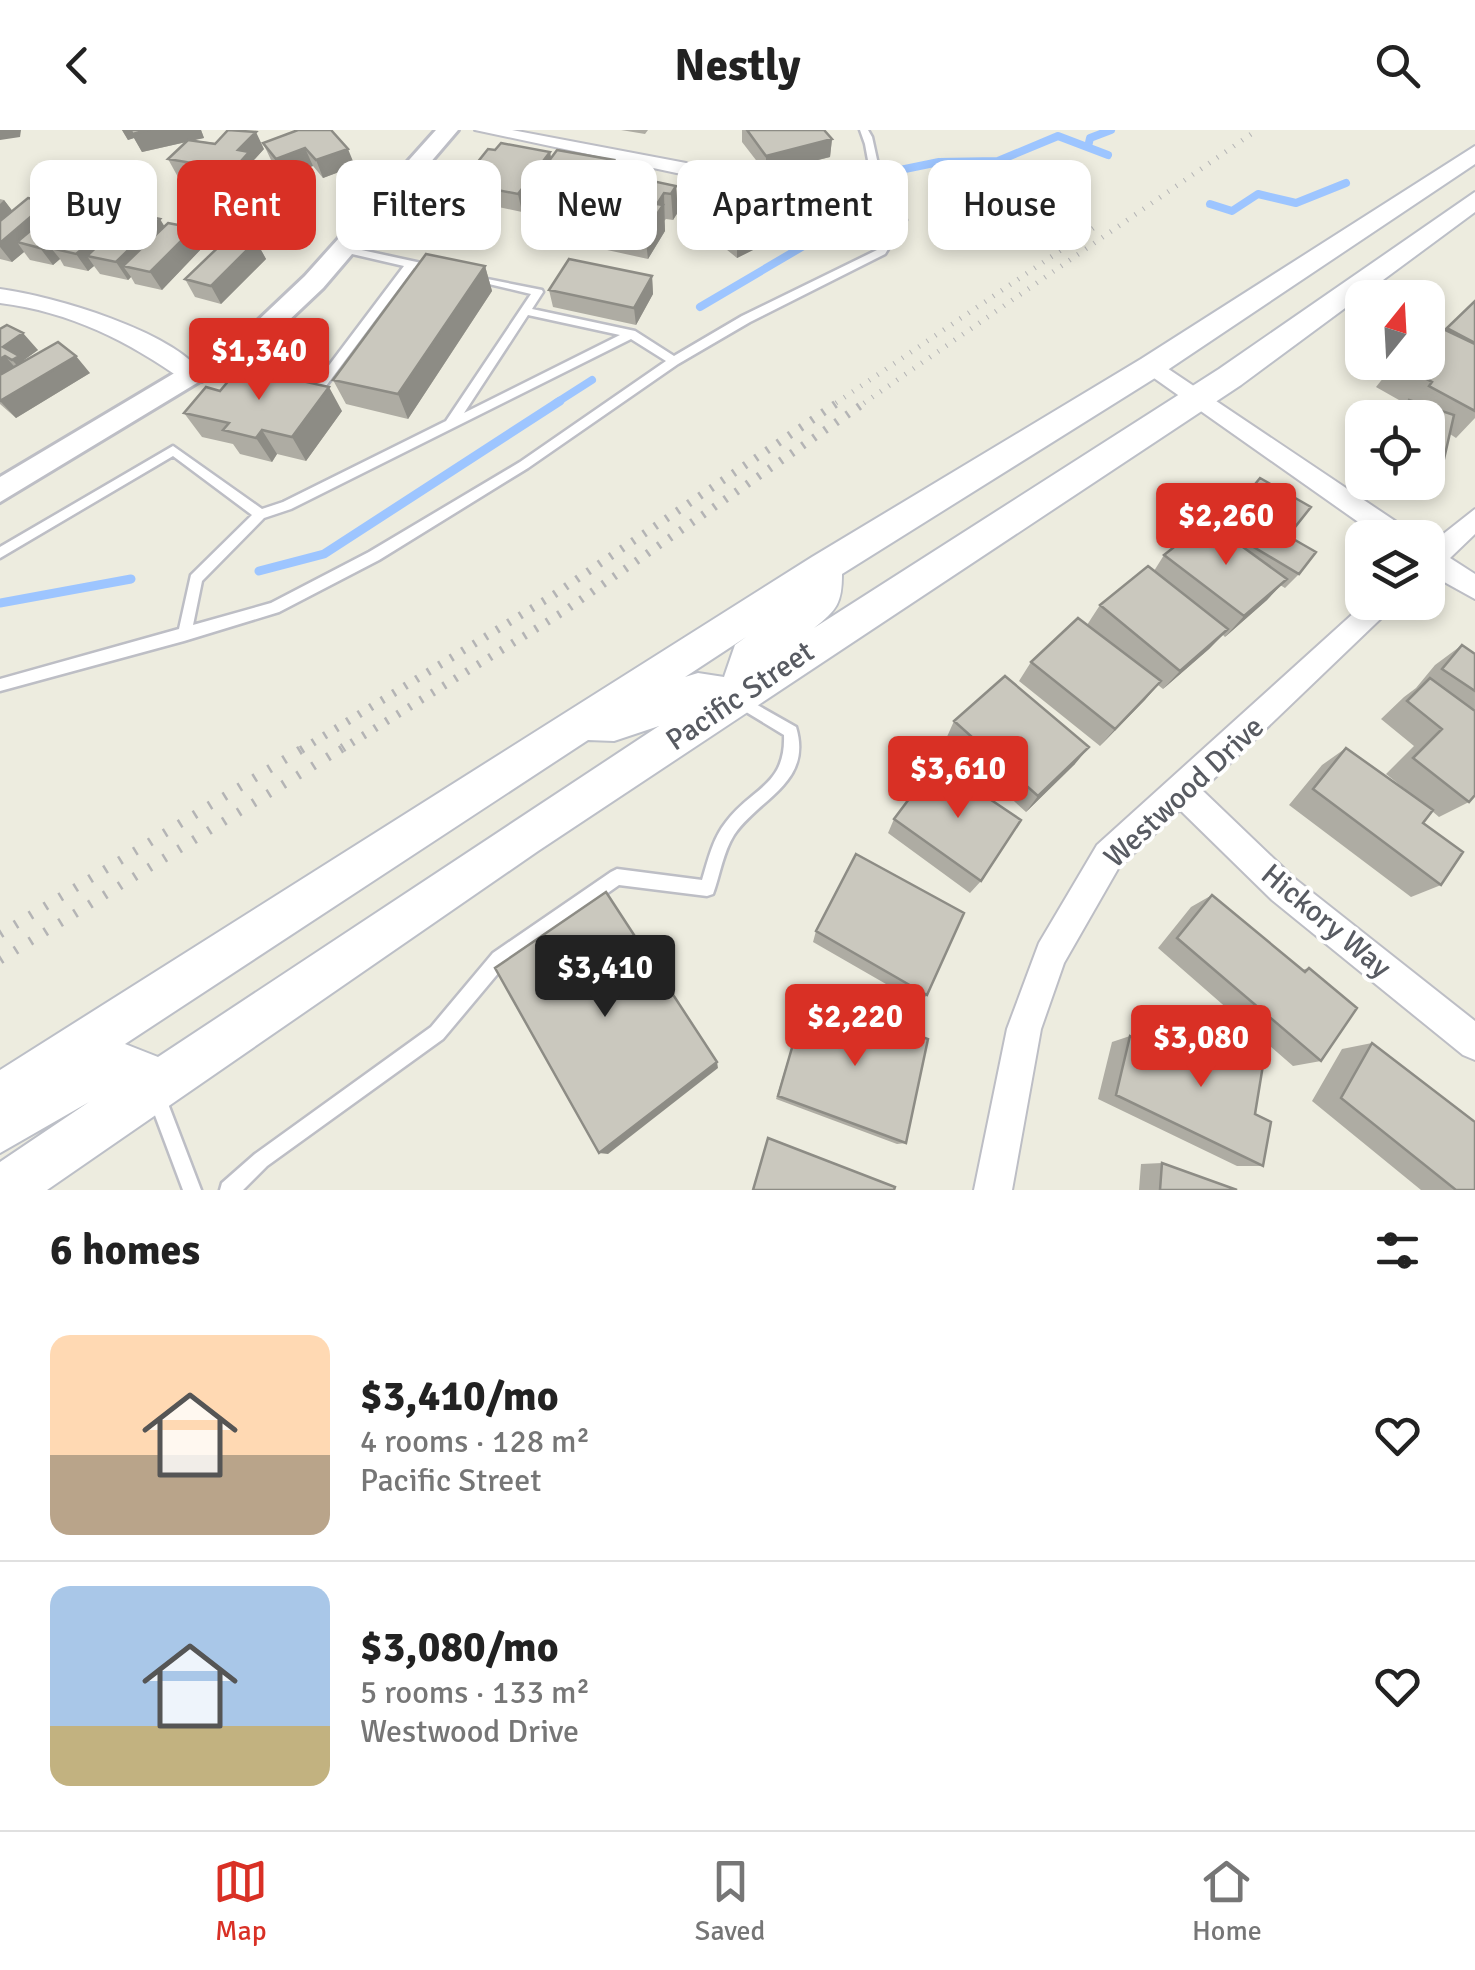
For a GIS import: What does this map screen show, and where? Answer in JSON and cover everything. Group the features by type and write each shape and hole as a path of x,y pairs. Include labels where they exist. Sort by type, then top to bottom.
{"main road":[{"name":"Pacific Street","path":"0,1098 824,567 1152,366 1475,153"},
{"name":"Pacific Street","path":"3,1190 523,836 738,700 1200,396 1475,200"},
{"path":"588,722 632,723 691,688 704,686 738,700 748,656 824,600 824,567"},
{"path":"0,1128 98,1072 119,1067 137,1070 154,1089"}],"street":[{"path":"421,160 447,130"},
{"path":"484,130 677,167"},
{"path":"0,491 259,334 342,250"},
{"path":"0,296 68,307 104,320 137,336 194,376"},
{"path":"1152,366 1376,520"},
{"path":"1445,545 1475,519"},
{"path":"1445,569 1475,588"},
{"name":"Westwood Drive","path":"992,1190 1024,1029 1051,955 1108,856 1183,792 1365,620"},
{"name":"Hickory Way","path":"1183,792 1283,889 1475,1042"}],"lane":[{"path":"0,684 274,608 374,556 524,465 674,361 746,319 881,252 901,220 894,202 878,188 870,139 864,130"},
{"path":"348,250 447,272"},
{"path":"316,391 411,264"},
{"path":"451,423 538,292 465,276"},
{"path":"525,311 631,334 674,361"},
{"path":"184,634 196,580 260,514 353,476 631,334"},
{"path":"0,553 173,450 260,514"},
{"path":"230,1190 261,1160 436,1033 500,959 617,877 707,888 730,827 778,788 793,746 791,732 738,700"},
{"path":"154,1089 192,1190"}],"building":[{"path":"228,130 256,132 238,150 249,152 242,160 168,159 188,140 215,144"},
{"path":"298,130 331,130 348,149 316,160 305,148 276,159 263,143"},
{"path":"747,130 824,130 832,139 766,156"},
{"path":"501,143 550,152 544,160 521,160 518,194 501,191 501,160 479,160 488,149 495,150"},
{"path":"557,150 614,160 550,160"},
{"path":"657,182 676,186 671,194 664,193 657,204"},
{"path":"30,198 30,217 0,243 0,221"},
{"path":"168,223 177,225 177,245 150,272 123,266 140,250 157,250 157,234"},
{"path":"30,231 30,245 17,242"},
{"path":"93,250 128,250 116,262 87,256"},
{"path":"215,250 247,250 211,286 185,279"},
{"path":"426,254 485,266 398,394 333,380"},
{"path":"569,259 652,276 634,308 549,290"},
{"path":"1475,301 1475,343 1447,328"},
{"path":"7,325 23,333 3,347 19,356 12,360 5,356 0,359 0,329"},
{"path":"1445,330 1475,344 1475,411 1429,386 1432,382 1428,380 1445,380"},
{"path":"58,342 76,356 0,401 0,375"},
{"path":"240,367 329,387 292,437 262,430 256,438 223,430 229,423 184,413 206,387 220,391"},
{"path":"1445,412 1454,415 1445,455"},
{"path":"1260,478 1311,507 1288,536 1316,552 1299,574 1220,527"},
{"path":"1207,521 1287,579 1244,616 1164,555"},
{"path":"1148,566 1228,629 1180,671 1100,605"},
{"path":"1078,618 1161,681 1115,729 1031,662"},
{"path":"1462,645 1475,654 1475,691 1442,669"},
{"path":"1005,676 1089,747 1038,796 954,721"},
{"path":"1430,678 1475,711 1475,795 1469,802 1413,758 1442,729 1407,701"},
{"path":"1346,748 1433,810 1423,823 1463,852 1441,885 1313,789"},
{"path":"936,763 1021,820 981,881 894,819"},
{"path":"856,854 964,913 927,995 816,931"},
{"path":"606,892 717,1062 599,1153 495,968"},
{"path":"1212,895 1305,972 1309,968 1357,1008 1321,1061 1177,938"},
{"path":"807,996 928,1039 906,1143 778,1096"},
{"path":"1186,1023 1264,1059 1255,1114 1271,1122 1263,1166 1116,1095 1130,1036 1178,1059"},
{"path":"1372,1043 1475,1122 1475,1190 1456,1190 1341,1098"},
{"path":"768,1138 895,1187 894,1190 753,1190"},
{"path":"1162,1163 1237,1190 1160,1190"}],"waterway":[{"path":"1088,147 1090,138 1111,130"},
{"path":"908,168 939,162 998,161 1058,136 1108,155"},
{"path":"1210,204 1232,211 1258,194 1296,203 1346,183"},
{"path":"700,307 797,250"},
{"path":"556,403 592,380"},
{"path":"259,571 324,554 560,401"},
{"path":"0,603 131,579"}],"railway":[{"path":"864,403 1257,130"},
{"path":"836,403 1098,225"},
{"path":"301,750 552,596 840,401"},
{"path":"340,750 563,612 867,401"},
{"path":"0,934 305,747"},
{"path":"0,960 344,747"}]}
